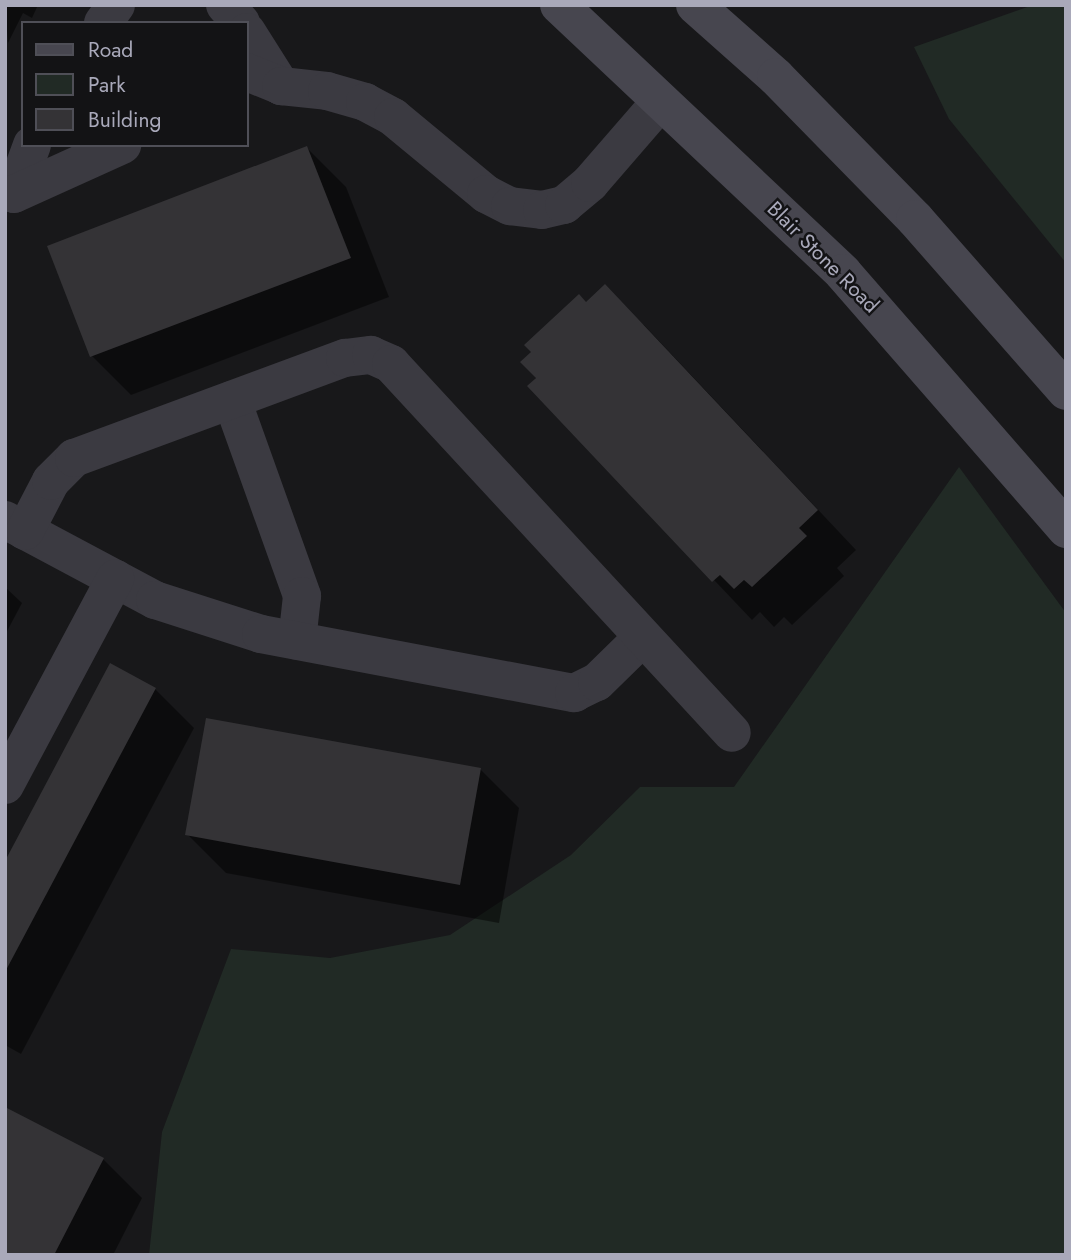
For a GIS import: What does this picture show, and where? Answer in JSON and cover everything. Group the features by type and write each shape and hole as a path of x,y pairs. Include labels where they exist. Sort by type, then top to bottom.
{"main road":[{"name":"Blair Stone Road","path":"559,5 843,273 1066,529"},
{"path":"695,5 776,77 915,219 1066,391"}],"street":[{"path":"104,21 116,5"},
{"path":"225,5 239,21"},
{"path":"248,37 258,86 327,91 365,102 393,117 486,194 510,206 542,209 564,205 590,183 661,101"},
{"path":"10,203 31,147"},
{"path":"10,203 114,147"},
{"path":"643,637 597,682 574,693 297,641 155,600 15,526 51,481 74,458 345,358 371,355 391,364 733,733"},
{"path":"232,400 302,596 297,641"},
{"path":"5,785 115,579"}],"green space":[{"path":"1033,5 1066,5 1066,263 949,119 914,47"},
{"path":"959,467 1066,613 1066,1255 149,1255 162,1132 231,949 330,958 450,935 571,855 640,787 734,787"}],"building":[{"path":"307,146 351,258 90,357 47,246"},
{"path":"605,284 818,510 799,528 807,536 752,587 744,580 734,589 720,575 712,582 527,386 536,378 520,362 531,352 524,345 579,294 586,302"},
{"path":"110,663 156,688 5,972 5,861"},
{"path":"206,718 481,768 460,885 185,835"},
{"path":"5,1107 104,1158 54,1255 5,1255"}]}
